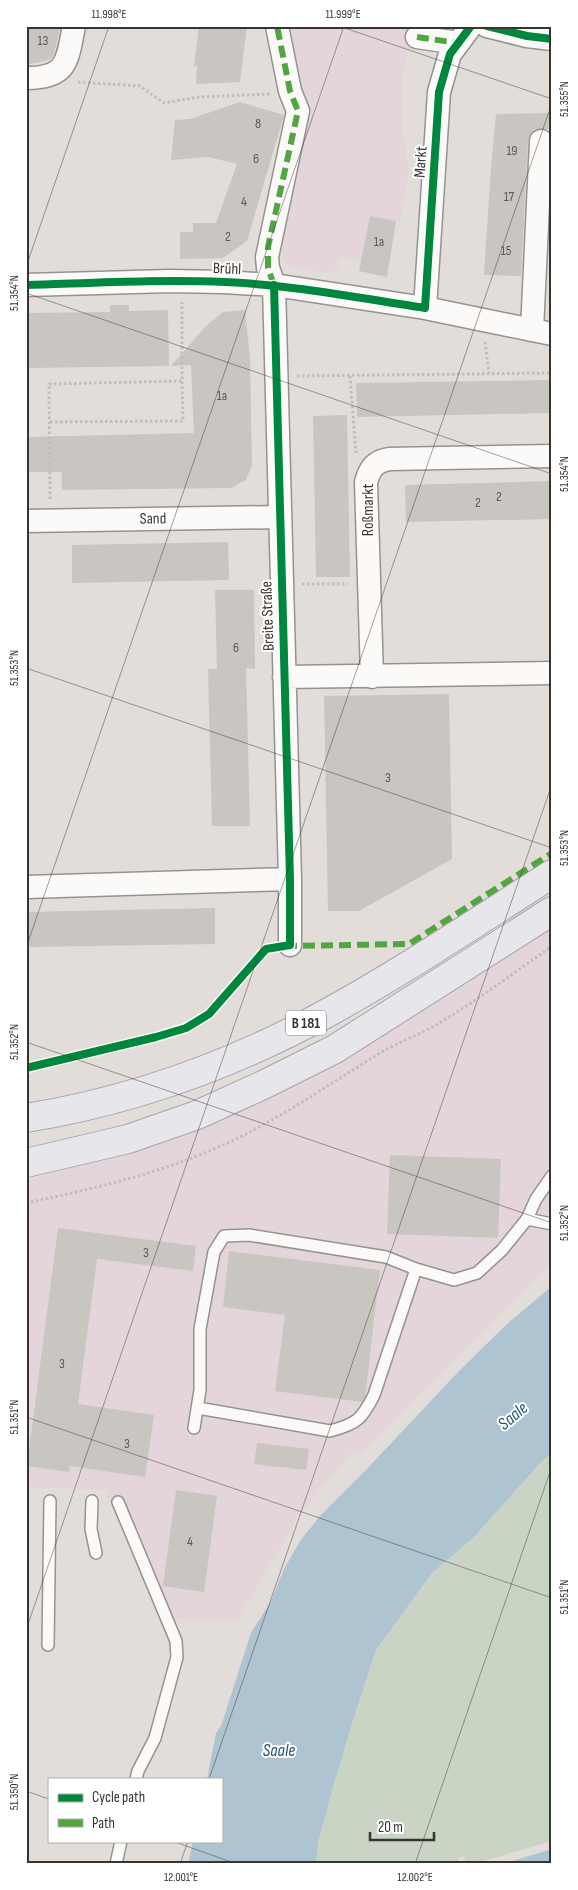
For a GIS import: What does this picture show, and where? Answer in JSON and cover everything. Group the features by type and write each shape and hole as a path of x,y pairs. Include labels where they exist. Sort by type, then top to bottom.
{"main road":[{"name":"B 181","path":"31,1118 126,1097 260,1046 328,1012 390,976 552,874"},
{"name":"B 181","path":"35,1162 128,1139 197,1115 263,1085 335,1049 552,911"}],"street":[{"path":"26,78 45,78 59,71 67,58 74,26"},
{"path":"274,285 268,268 268,247 298,110 291,94 277,26"},
{"path":"487,26 527,36 552,39"},
{"name":"Markt","path":"417,37 464,34"},
{"name":"Markt","path":"425,308 439,92 450,54 464,34"},
{"path":"541,141 545,227 542,332"},
{"name":"Brühl","path":"26,285 182,281 274,285 425,308 542,332"},
{"name":"Breite Straße","path":"274,285 290,879 290,945"},
{"name":"Roßmarkt","path":"372,677 366,482 368,473 374,465 381,460 390,459 552,456"},
{"name":"Sand","path":"26,520 280,517"},
{"path":"284,677 552,673"},
{"path":"26,887 290,879"}],"lane":[{"path":"194,1428 200,1390 200,1329 214,1252 224,1236 249,1236 386,1257 416,1269 454,1280 477,1273 502,1250 527,1219 536,1199 552,1176"},
{"path":"527,1219 552,1224"},
{"path":"198,1408 330,1431 349,1426 364,1414 374,1395 416,1269"},
{"path":"48,1645 50,1501"},
{"path":"92,1501 91,1529 96,1553"},
{"path":"118,1502 176,1642 177,1657 155,1738 136,1778"},
{"path":"116,1864 121,1842"}],"path":[{"path":"52,75 64,82 140,86 164,103 199,96 291,94"},
{"path":"50,422 183,421 182,281"},
{"path":"481,320 489,373"},
{"path":"276,376 552,373"},
{"path":"350,376 356,455 368,473"},
{"path":"50,520 49,384 182,381"},
{"path":"281,584 369,583"}],"shaded area":[{"path":"277,26 423,26 409,50 401,78 401,122 409,170 400,221 370,216 361,260 340,257 336,263 339,267 330,273 290,267 277,250 298,111"},
{"path":"552,929 552,1262 360,1453 353,1451 298,1517 237,1621 161,1618 105,1490 26,1487 26,1181 32,1180 31,1172 392,1028"}],"green space":[{"path":"552,1453 552,1841 473,1864 466,1864 464,1856 458,1858 459,1863 457,1864 316,1864 318,1843 332,1791 376,1650 432,1573 474,1537 541,1462"}],"water":[{"name":"Saale","path":"552,1286 552,1453 541,1462 474,1537 432,1573 376,1650 332,1791 318,1843 316,1864 188,1864 193,1842 222,1842 222,1778 207,1778 216,1733 221,1726 251,1633 271,1601 284,1569 300,1541 320,1516 459,1371 507,1324"},
{"path":"552,1849 552,1864 502,1864"}],"building":[{"path":"26,26 61,26 53,57 26,65"},
{"path":"199,26 247,26 240,82 196,84 197,66 194,66"},
{"path":"240,102 284,115 247,241 223,258 180,259 180,232 193,232 193,223 216,223 237,164 209,157 171,160 175,120 190,119"},
{"path":"552,113 552,129 535,129 530,134 528,140 521,276 484,275 496,114"},
{"path":"370,216 396,221 387,277 359,271"},
{"path":"110,305 129,305 129,311 168,310 169,366 26,368 26,313 110,312"},
{"path":"245,310 250,358 252,465 246,480 231,488 62,490 62,472 26,472 26,437 194,433 191,365 171,366 207,325 223,312"},
{"path":"552,380 552,413 357,417 356,383"},
{"path":"347,415 350,577 316,577 313,416"},
{"path":"552,481 552,519 406,522 405,485"},
{"path":"228,542 229,580 72,583 72,545"},
{"path":"215,590 254,590 255,669 246,668 250,826 212,826 208,669 217,669"},
{"path":"449,694 452,859 359,911 328,911 324,696"},
{"path":"215,908 215,944 27,947 26,912"},
{"path":"390,1155 501,1159 498,1238 387,1234"},
{"path":"58,1228 196,1246 193,1271 97,1259 78,1404 154,1415 145,1477 70,1466 69,1472 27,1466"},
{"path":"229,1251 380,1270 365,1397 362,1402 275,1391 285,1315 223,1307"},
{"path":"257,1443 309,1449 306,1470 254,1464"},
{"path":"176,1490 217,1496 204,1592 163,1586"}],"marked path":[{"path":"274,285 268,268 268,247 298,111 290,91 277,26"},
{"path":"417,37 458,43"},
{"path":"285,946 409,944 552,853"}],"cycle path":[{"path":"26,285 150,281 225,282 300,289 425,308 439,92 450,54 471,26"},
{"path":"487,26 527,36 552,39"},
{"path":"26,1068 186,1028 209,1014 266,949 290,945 290,879 274,285"}]}
